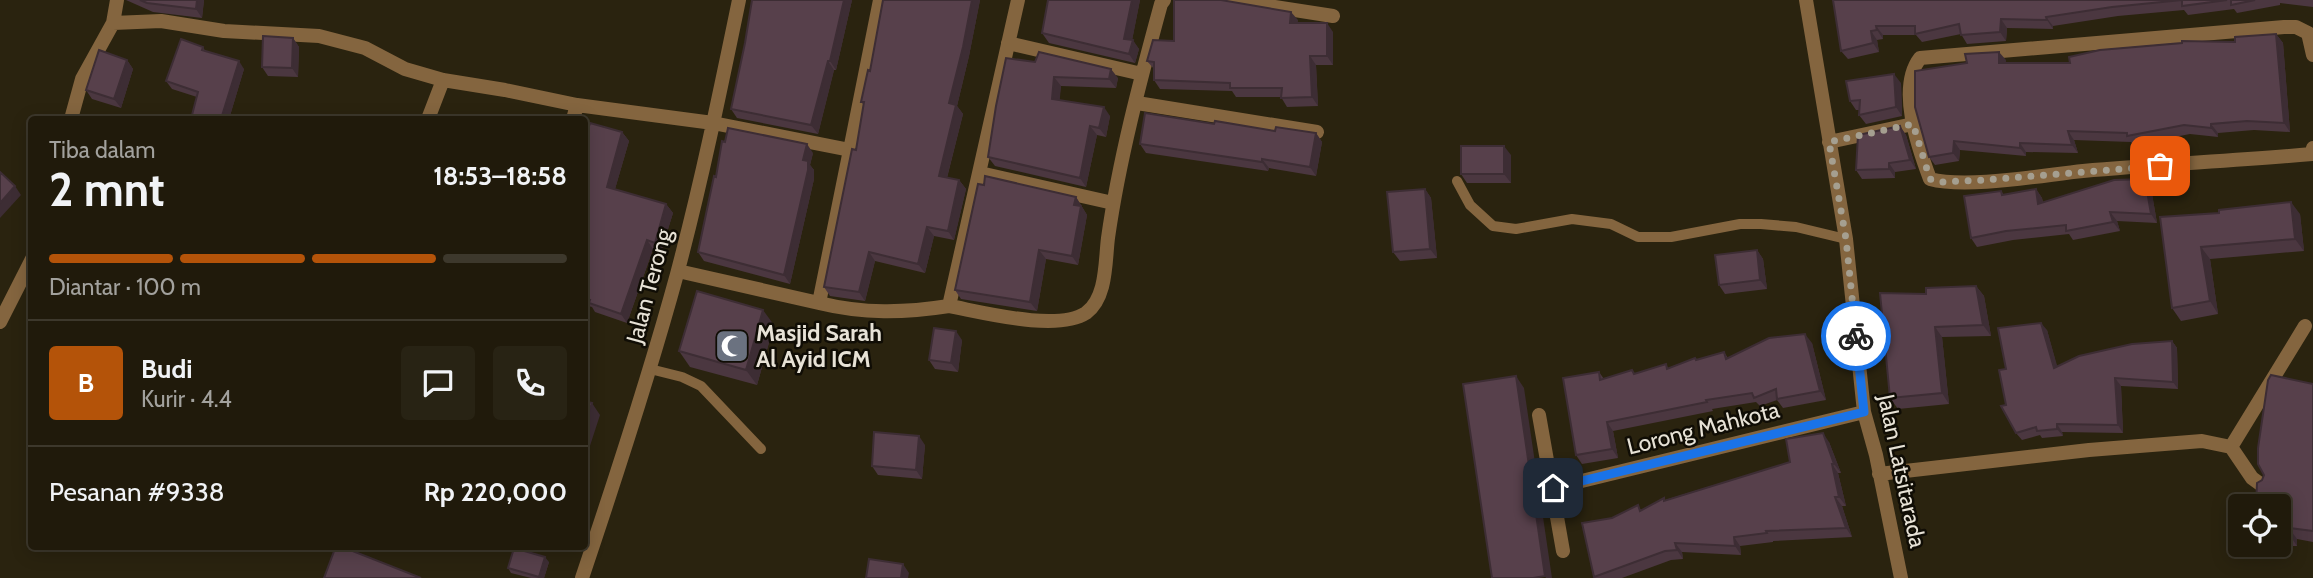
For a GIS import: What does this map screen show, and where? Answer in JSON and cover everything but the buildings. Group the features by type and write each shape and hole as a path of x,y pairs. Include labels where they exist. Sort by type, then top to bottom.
{"street":[{"path":"72,116 82,79 113,23 117,0"},
{"name":"Jalan Terong","path":"590,534 650,369 678,271 739,0"},
{"path":"819,303 880,0"},
{"path":"949,306 1018,0"},
{"path":"678,271 847,310 881,313 949,306 1048,322 1084,314 1097,303 1113,203 1142,74 1164,0"},
{"path":"1230,0 1333,16"},
{"name":"Jalan Latsitarada","path":"1806,0 1846,239 1864,412 1901,578"},
{"path":"113,23 162,21 223,31 319,36 365,48 405,69 443,80 505,90 575,112 713,123 849,150"},
{"path":"2313,55 2308,33 2296,27 1920,58 1911,76 1913,124 1930,179 1941,182 2255,160 2312,154 2313,148"},
{"path":"1008,43 1142,74"},
{"path":"429,116 443,80"},
{"path":"1137,103 1317,132"},
{"path":"1829,142 1913,124"},
{"path":"980,173 1113,203"},
{"path":"0,323 28,267"},
{"path":"2231,447 2305,326"},
{"name":"Lorong Mahkota","path":"1553,488 1864,412"},
{"path":"1539,415 1563,551"},
{"path":"1879,474 2202,440 2231,447 2252,478 2263,485"},
{"name":"Jalan Terong","path":"582,578 587,550"}],"lane":[{"path":"1457,181 1470,205 1493,226 1516,229 1572,219 1611,224 1638,237 1671,237 1740,224 1761,224 1796,228 1846,239"},
{"path":"650,369 682,377 701,386 761,449"}],"way so far":[{"path":"1856,336 1846,239 1829,142 1913,124 1930,179 1941,182 2160,166"}],"place":[{"name":"Masjid Sarah Al Ayid ICM","path":"732,346"}],"route":[{"path":"1553,488 1864,412 1856,336"}]}
